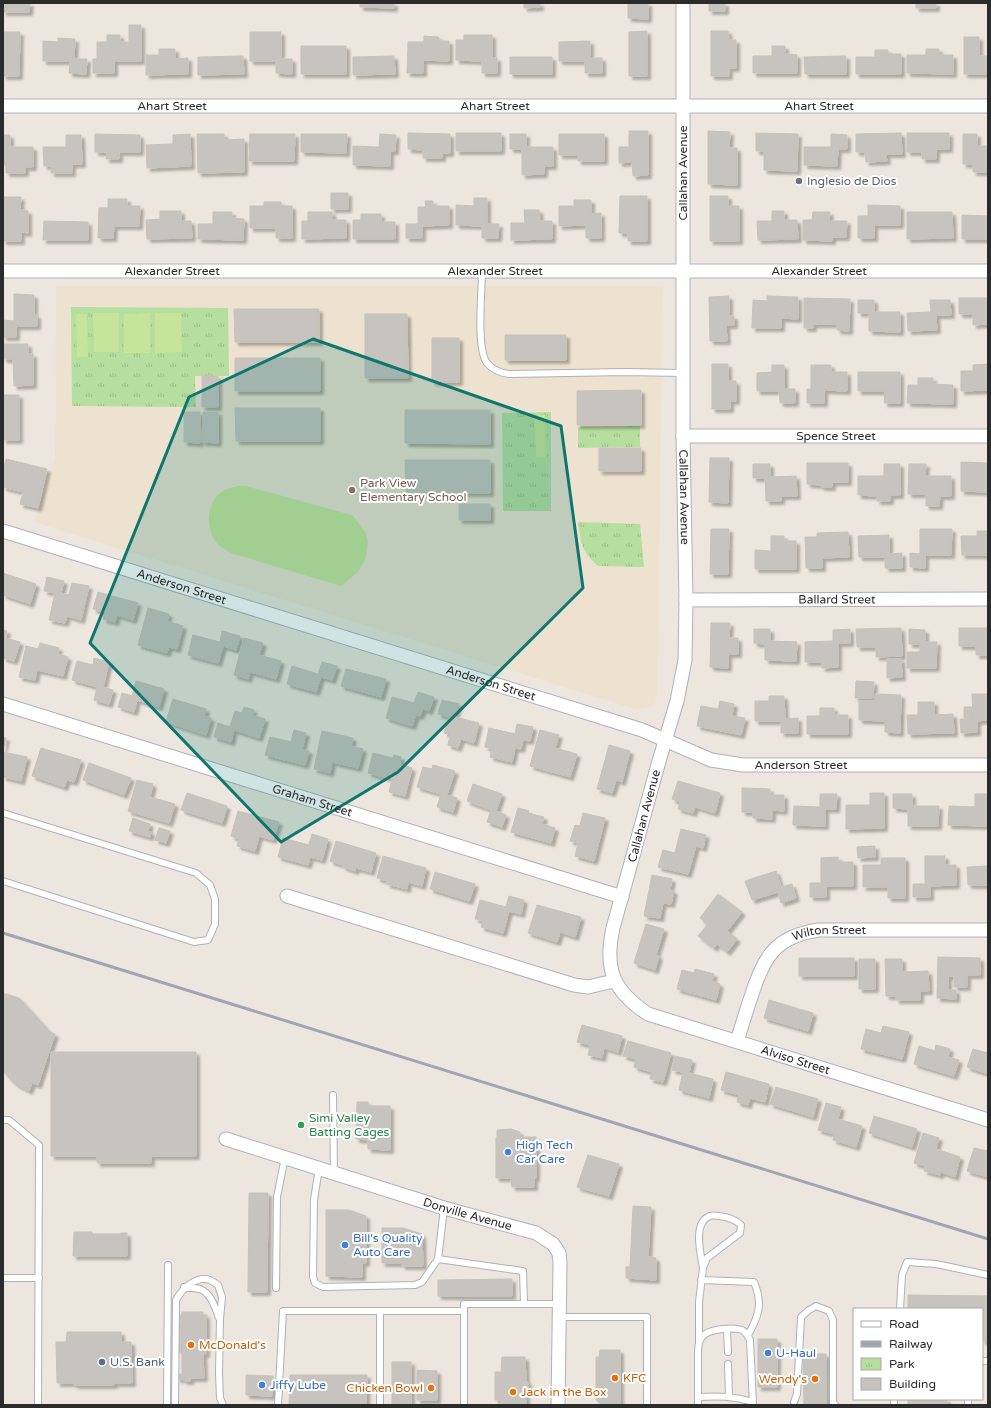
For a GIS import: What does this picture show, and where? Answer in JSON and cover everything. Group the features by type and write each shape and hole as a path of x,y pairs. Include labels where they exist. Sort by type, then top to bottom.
{"street":[{"name":"Callahan Avenue","path":"614,980 610,964 609,946 677,701 685,660 686,600 683,436 683,3"},
{"name":"Ahart Street","path":"3,106 988,106"},
{"name":"Alexander Street","path":"3,271 988,271"},
{"name":"Spence Street","path":"683,436 988,436"},
{"name":"Anderson Street","path":"3,531 642,730 711,760 743,765 988,765"},
{"name":"Ballard Street","path":"686,600 988,600"},
{"name":"Graham Street","path":"3,704 622,897"},
{"path":"287,896 574,985 588,987 614,980"},
{"name":"Wilton Street","path":"737,1041 757,976 770,953 782,942 805,932 819,930 988,930"},
{"name":"Alviso Street","path":"614,980 623,994 634,1005 648,1014 988,1120"},
{"name":"Donville Avenue","path":"226,1139 444,1208 536,1233 553,1244 559,1253 558,1405"}],"lane":[{"path":"482,271 482,353 487,363 497,371 509,374 683,373"},
{"path":"3,813 196,873 210,885 215,899 215,924 208,940 194,942 3,881"},
{"path":"333,1095 334,1173"},
{"path":"3,1120 9,1120 39,1145 38,1405"},
{"path":"276,1288 277,1197 285,1157"},
{"path":"319,1168 314,1200 313,1277 315,1283 323,1287 415,1284 422,1282 438,1259 444,1208"},
{"path":"698,1405 699,1302 703,1268 708,1258 740,1233 741,1225 736,1220 725,1217 710,1216 702,1222 699,1231 699,1239 703,1268"},
{"path":"438,1259 523,1271 524,1303"},
{"path":"900,1308 902,1275 907,1262 936,1264 988,1275"},
{"path":"167,1405 168,1265"},
{"path":"3,1278 39,1278"},
{"path":"175,1405 176,1300 184,1287 200,1280 208,1279 218,1285 222,1297 220,1320 220,1398 223,1405"},
{"path":"701,1280 754,1282 758,1290 760,1302 758,1316 748,1335"},
{"path":"184,1287 200,1289 207,1294 212,1300 220,1320"},
{"path":"464,1405 464,1304 559,1304"},
{"path":"794,1402 798,1394 801,1317 816,1306 829,1311 832,1320 833,1402 835,1405"},
{"path":"278,1405 283,1311 464,1311"},
{"path":"380,1311 380,1405"},
{"path":"559,1317 647,1317 647,1405"},
{"path":"727,1329 728,1352"},
{"path":"698,1397 738,1398 753,1404 750,1340 748,1335 742,1330 714,1330 704,1334 699,1343"},
{"path":"728,1364 729,1397"}],"highlighted area":[{"path":"313,339 561,426 583,588 398,772 281,842 90,643 189,397"}],"shaded area":[{"name":"Park View Elementary School","path":"56,286 663,286 657,693 655,705 638,710 34,522 55,458"}],"green space":[{"path":"71,307 228,308 229,376 195,376 196,407 72,406"},
{"path":"93,313 119,313 119,352 94,352"},
{"path":"150,313 150,353 124,353 124,314"},
{"path":"155,313 181,313 182,352 155,353"},
{"path":"76,314 87,314 88,357 77,357"},
{"path":"551,412 551,511 503,511 502,413"},
{"path":"534,415 545,415 546,457 536,457"},
{"path":"640,426 640,447 578,448 578,427"},
{"path":"238,486 246,486 352,515 365,532 368,541 364,562 358,572 341,586 231,553 221,547 217,544 211,532 209,526 209,514 213,502 220,493"},
{"path":"578,522 640,524 644,567 598,566 592,561 585,551 580,536"}],"building":[{"path":"3,3 30,3 29,12 3,12"},
{"path":"360,3 394,3 394,8 360,7"},
{"path":"524,3 540,3 540,7 524,8"},
{"path":"628,3 648,3 648,19 628,18"},
{"path":"709,3 725,3 725,11 709,11"},
{"path":"916,3 936,3 936,8 916,8"},
{"path":"129,25 141,25 141,61 114,61 114,73 93,73 93,59 97,59 97,42 107,42 107,35 120,35 120,42 129,42"},
{"path":"647,31 647,76 629,76 629,32"},
{"path":"711,31 728,31 729,40 736,40 736,68 729,68 729,76 711,76"},
{"path":"3,32 20,32 19,76 3,76"},
{"path":"250,32 281,32 281,59 292,59 292,74 276,73 276,61 250,61"},
{"path":"464,35 492,35 492,58 497,58 497,73 482,73 482,61 456,60 456,40 464,40"},
{"path":"424,36 439,37 439,41 449,41 449,61 423,60 423,73 407,73 408,42 424,42"},
{"path":"964,37 979,37 979,56 988,56 988,74 964,74"},
{"path":"58,38 75,39 74,59 87,59 86,74 69,73 70,61 43,61 43,41 58,42"},
{"path":"590,41 590,58 602,58 602,73 585,73 585,61 559,61 559,42"},
{"path":"301,46 346,46 346,74 301,74"},
{"path":"772,46 785,46 785,54 797,55 797,73 753,73 753,56 772,56"},
{"path":"159,49 175,49 175,59 188,58 188,74 146,75 146,55 159,55"},
{"path":"926,49 939,49 939,55 953,55 953,74 907,73 907,55 926,55"},
{"path":"875,50 888,50 888,54 901,54 901,74 856,74 856,57 875,57"},
{"path":"243,56 244,74 198,75 198,57"},
{"path":"394,56 395,74 353,75 353,57"},
{"path":"846,56 846,74 805,74 804,57"},
{"path":"510,57 552,57 552,74 510,74"},
{"path":"629,131 648,131 648,175 633,176 632,162 619,163 619,147 629,147"},
{"path":"708,131 730,132 729,148 737,148 737,185 708,184"},
{"path":"408,133 450,134 450,153 442,153 442,158 423,158 423,150 408,149"},
{"path":"456,133 501,133 501,151 456,151"},
{"path":"756,133 798,134 797,171 764,170 764,151 756,151"},
{"path":"901,133 902,154 886,154 887,161 866,162 865,152 856,152 856,134"},
{"path":"907,133 949,133 949,149 936,149 936,159 922,159 922,152 907,152"},
{"path":"95,134 140,135 140,152 95,152"},
{"path":"190,134 191,166 147,168 146,145 173,144 173,135"},
{"path":"197,134 224,134 224,140 244,139 244,172 198,173"},
{"path":"250,134 295,134 294,161 249,161"},
{"path":"301,134 347,134 346,153 301,152"},
{"path":"380,134 396,135 395,151 390,151 390,166 353,165 353,146 379,147"},
{"path":"510,134 526,134 526,147 553,147 553,166 544,166 544,174 522,175 522,149 510,149"},
{"path":"559,134 604,134 604,161 578,161 578,155 559,155"},
{"path":"831,134 847,135 847,149 838,149 837,166 804,165 804,147 831,147"},
{"path":"963,134 977,134 977,146 988,146 988,172 973,172 973,164 963,164"},
{"path":"3,135 10,135 10,147 33,147 33,167 25,167 25,173 6,173 6,165 3,165"},
{"path":"66,135 81,135 82,164 72,164 72,173 51,173 51,166 44,166 43,147 66,147"},
{"path":"107,153 119,153 119,159 106,159"},
{"path":"331,193 348,193 348,209 331,209"},
{"path":"620,196 647,196 647,241 628,241 628,233 619,233"},
{"path":"710,196 728,196 728,206 739,206 739,241 710,241"},
{"path":"3,197 21,197 20,210 28,211 28,233 21,232 21,241 3,241"},
{"path":"474,198 487,198 487,224 499,224 498,238 482,238 482,226 456,225 456,205 474,206"},
{"path":"108,199 127,199 127,206 140,206 139,226 114,226 113,238 98,238 99,208 108,208"},
{"path":"574,200 591,200 591,214 601,213 601,238 586,238 586,225 559,226 559,206 574,206"},
{"path":"425,201 433,201 433,206 449,206 449,225 422,226 422,238 406,238 406,224 418,224 418,207 426,207"},
{"path":"264,202 281,202 281,206 292,206 292,238 276,238 276,228 250,228 250,206 264,206"},
{"path":"868,205 900,206 900,225 874,225 874,238 858,238 858,216 868,216"},
{"path":"524,210 539,210 540,221 552,221 552,239 511,240 511,223 525,223"},
{"path":"160,211 181,211 181,221 191,221 192,238 147,239 146,220 160,219"},
{"path":"772,211 784,211 784,220 797,220 798,239 758,240 757,221 772,221"},
{"path":"213,212 232,212 232,218 244,219 243,240 198,239 198,224 213,224"},
{"path":"308,212 332,212 332,220 346,220 346,238 302,239 302,221 308,221"},
{"path":"813,212 830,212 829,221 847,221 846,237 832,237 832,241 803,240 803,220 812,220"},
{"path":"907,212 952,212 953,238 907,239"},
{"path":"361,214 381,214 381,222 395,222 395,239 353,239 353,220 361,220"},
{"path":"962,215 988,216 988,239 962,239"},
{"path":"44,221 88,222 88,240 43,240"},
{"path":"14,294 34,295 34,315 37,315 37,326 16,326 16,337 3,337 3,320 14,321"},
{"path":"729,296 729,316 734,316 734,325 726,325 727,341 710,341 709,297"},
{"path":"767,296 798,297 798,319 781,318 781,328 752,328 753,300 767,301"},
{"path":"804,298 850,299 849,331 837,330 837,324 813,324 813,328 804,328"},
{"path":"959,298 988,298 988,324 973,325 973,314 959,314"},
{"path":"858,300 874,300 874,312 900,312 900,332 869,331 869,313 858,313"},
{"path":"930,300 950,300 951,315 936,315 937,330 908,331 907,313 931,312"},
{"path":"234,309 319,309 319,342 235,342"},
{"path":"365,314 407,314 408,378 365,378"},
{"path":"505,335 566,335 566,360 505,360"},
{"path":"432,338 459,338 459,382 432,382"},
{"path":"3,344 28,344 28,354 33,354 33,385 14,386 13,359 3,359"},
{"path":"235,358 320,358 320,391 235,391"},
{"path":"712,364 728,364 728,381 736,381 736,401 730,401 730,409 712,409"},
{"path":"988,364 988,390 961,391 961,371 973,371 973,365"},
{"path":"772,365 784,365 784,389 795,389 795,403 780,403 779,391 757,391 757,373 772,372"},
{"path":"811,365 831,365 831,372 847,372 847,391 824,390 824,403 807,403 807,389 811,389"},
{"path":"858,372 900,372 900,403 884,403 885,391 858,391"},
{"path":"202,376 218,376 218,407 202,407"},
{"path":"918,378 933,378 933,384 953,385 953,404 907,403 908,385 918,385"},
{"path":"641,390 641,425 577,425 577,391"},
{"path":"3,395 19,395 19,440 3,440"},
{"path":"235,408 320,408 320,441 236,441"},
{"path":"405,410 490,410 490,444 405,443"},
{"path":"184,412 200,412 200,443 184,442"},
{"path":"203,412 218,412 218,443 202,442"},
{"path":"599,448 641,448 641,471 599,471"},
{"path":"710,458 729,458 728,503 709,502"},
{"path":"6,459 47,469 38,508 20,504 23,492 3,487 3,470"},
{"path":"405,460 490,460 490,493 406,493"},
{"path":"961,462 988,463 988,492 961,491"},
{"path":"807,463 848,463 848,482 832,482 832,487 821,487 821,485 807,484"},
{"path":"753,464 770,464 770,477 796,476 797,496 781,496 781,501 766,501 765,478 753,478"},
{"path":"884,464 900,464 900,495 890,495 890,501 877,501 877,496 858,495 858,476 884,476"},
{"path":"909,464 926,464 925,476 951,476 951,496 940,496 939,506 926,506 926,494 908,494"},
{"path":"459,504 490,504 490,520 459,520"},
{"path":"711,529 729,529 728,574 710,574"},
{"path":"920,529 952,529 951,555 925,555 925,568 910,567 910,553 920,554"},
{"path":"977,531 988,531 988,555 962,555 961,536 977,536"},
{"path":"848,532 849,557 822,558 822,568 806,568 805,537 817,537 817,533"},
{"path":"889,535 889,554 902,553 902,568 885,568 885,557 859,557 858,536"},
{"path":"771,536 784,536 784,541 796,541 796,569 755,569 755,550 771,551"},
{"path":"3,573 36,584 30,604 3,595"},
{"path":"47,577 64,581 61,593 69,595 72,583 89,586 81,620 67,616 65,623 49,620 55,593 44,591"},
{"path":"98,592 138,603 133,620 117,615 115,622 103,619 105,613 93,609"},
{"path":"148,608 169,614 167,621 183,626 177,649 169,647 167,653 138,645"},
{"path":"711,623 730,623 729,638 738,638 738,654 728,654 728,668 710,667"},
{"path":"901,628 902,656 876,657 876,647 857,647 856,629"},
{"path":"959,628 988,628 988,655 976,655 976,646 959,646"},
{"path":"754,629 770,629 770,641 797,642 796,661 765,660 765,644 754,643"},
{"path":"850,629 850,643 838,643 838,667 822,668 822,662 805,662 805,642 833,641 833,630"},
{"path":"909,629 925,630 925,642 937,642 936,668 907,668 907,652 920,652 920,644 909,644"},
{"path":"3,630 7,631 5,638 20,642 14,661 3,658"},
{"path":"222,631 240,636 236,650 223,646 218,663 188,655 193,635 220,642"},
{"path":"244,638 263,643 259,655 281,661 276,679 250,672 248,679 234,675"},
{"path":"40,643 59,648 58,654 68,657 63,676 37,670 35,680 19,677 26,646 38,649"},
{"path":"94,658 109,662 103,687 113,690 109,704 94,700 97,687 72,680 77,661 93,665"},
{"path":"887,659 901,659 902,677 887,678"},
{"path":"322,662 337,666 332,680 321,677 316,692 287,684 292,666 318,674"},
{"path":"346,669 386,679 381,697 341,686"},
{"path":"136,681 164,689 159,707 137,700 134,712 118,707 122,693 132,696"},
{"path":"856,681 874,682 873,698 855,698"},
{"path":"418,692 434,697 429,711 423,709 420,716 416,715 412,726 386,718 392,697 414,703"},
{"path":"875,694 901,695 900,733 885,732 885,721 859,720 859,701 875,701"},
{"path":"972,694 988,694 988,720 977,721 977,732 961,733 960,719 973,719"},
{"path":"769,696 784,696 785,719 798,718 798,733 781,733 781,721 755,721 755,701 769,701"},
{"path":"173,699 206,709 204,716 211,718 206,735 166,722"},
{"path":"442,700 459,704 455,717 479,723 474,743 461,739 458,748 448,745 450,735 444,733 449,717 438,714"},
{"path":"720,701 734,704 732,716 745,718 741,735 697,726 701,706 718,709"},
{"path":"918,702 934,702 934,715 953,714 954,733 908,734 907,715 918,715"},
{"path":"244,707 254,710 252,715 265,719 259,738 234,730 231,742 214,737 218,723 230,727 235,711 242,713"},
{"path":"964,707 972,707 972,718 964,718"},
{"path":"820,708 834,708 834,715 848,715 848,734 807,734 807,716 820,716"},
{"path":"517,724 533,727 530,741 523,740 521,749 515,748 512,762 490,757 492,749 485,747 489,728 515,734"},
{"path":"294,730 306,733 302,749 309,751 305,765 265,755 270,737 291,742"},
{"path":"540,730 559,735 555,748 577,754 570,777 530,766"},
{"path":"322,731 353,738 351,746 363,749 358,768 332,762 330,773 314,769"},
{"path":"3,737 6,738 3,750"},
{"path":"609,745 630,751 622,782 616,780 612,793 597,789"},
{"path":"41,748 81,760 74,782 67,780 64,787 32,776"},
{"path":"3,752 27,757 21,781 3,777"},
{"path":"373,753 393,758 394,755 401,757 400,764 412,768 405,796 389,792 392,779 368,773"},
{"path":"89,763 131,778 124,795 83,780"},
{"path":"433,765 455,771 447,795 457,798 453,812 437,807 441,794 417,787 423,767 432,769"},
{"path":"137,780 153,784 150,797 175,804 169,823 128,811"},
{"path":"678,781 720,793 715,813 695,807 693,813 678,809 680,802 672,799"},
{"path":"473,784 502,794 496,811 506,815 502,827 487,822 491,810 467,801"},
{"path":"742,788 770,789 770,795 784,795 784,811 772,810 772,819 753,818 753,812 742,812"},
{"path":"187,793 227,806 222,823 181,810"},
{"path":"870,793 884,793 884,828 846,829 846,805 870,805"},
{"path":"820,794 837,794 836,809 825,809 825,826 793,825 794,806 820,807"},
{"path":"893,794 912,794 912,806 939,806 938,826 908,826 908,809 893,808"},
{"path":"975,794 988,794 988,826 948,825 949,806 975,807"},
{"path":"518,808 529,811 528,813 544,817 542,824 555,828 551,843 511,832"},
{"path":"238,811 279,822 273,840 259,836 255,851 237,846 239,839 231,836"},
{"path":"583,813 605,818 594,861 575,856 578,843 570,841 575,825 580,826"},
{"path":"133,818 150,824 148,831 151,832 150,837 129,831"},
{"path":"159,828 170,831 166,843 155,840"},
{"path":"681,829 706,835 703,848 696,846 688,874 658,867 663,850 675,853"},
{"path":"312,834 328,839 322,860 310,857 308,865 278,857 283,838 309,845"},
{"path":"336,841 376,853 371,872 356,868 355,871 330,861"},
{"path":"875,846 875,857 858,858 857,847"},
{"path":"383,856 426,868 422,886 408,882 407,889 387,884 387,881 377,878"},
{"path":"925,856 945,856 945,865 956,865 956,885 930,886 930,897 913,897 913,884 925,884"},
{"path":"838,857 838,862 853,862 853,886 826,886 826,897 810,897 810,883 821,883 821,858"},
{"path":"881,858 905,858 905,898 888,898 888,887 863,887 863,865 881,865"},
{"path":"988,866 988,885 968,885 967,867"},
{"path":"776,871 781,887 792,884 796,898 781,903 778,892 752,900 745,881"},
{"path":"435,872 475,884 469,901 430,889"},
{"path":"652,875 672,879 670,890 674,891 671,904 663,903 660,918 644,916"},
{"path":"718,894 742,912 727,931 737,939 727,952 717,944 714,948 698,936 708,924 700,918"},
{"path":"509,896 524,900 521,914 509,911 503,933 481,927 483,921 475,919 480,900 506,907"},
{"path":"537,905 581,917 575,937 560,932 557,942 528,933"},
{"path":"646,924 664,929 656,955 659,956 655,970 634,963"},
{"path":"938,957 980,958 980,975 967,975 967,987 954,987 954,976 948,976 948,990 956,990 956,999 937,998"},
{"path":"799,958 854,958 854,976 799,976"},
{"path":"859,959 875,959 875,989 859,989"},
{"path":"885,959 902,959 902,972 928,971 929,991 920,991 920,1000 896,1000 896,996 886,996"},
{"path":"695,969 714,974 712,981 720,984 716,1000 677,989 682,970 694,973"},
{"path":"3,993 19,998 50,1032 55,1034 38,1085 32,1083 29,1091 14,1083 3,1071"},
{"path":"769,1000 813,1013 808,1031 764,1018"},
{"path":"582,1025 622,1036 618,1052 604,1048 602,1058 588,1055 590,1045 577,1042"},
{"path":"883,1026 909,1032 902,1059 861,1049 866,1029 881,1033"},
{"path":"628,1041 671,1053 663,1082 650,1079 652,1072 634,1067 636,1059 623,1056"},
{"path":"936,1045 950,1049 948,1057 959,1060 954,1076 914,1064 919,1046 935,1051"},
{"path":"973,1049 988,1053 988,1074 967,1067"},
{"path":"51,1052 196,1052 196,1156 151,1156 151,1163 97,1163 97,1156 51,1156"},
{"path":"675,1056 692,1060 689,1073 713,1079 709,1098 679,1090 683,1072 672,1070"},
{"path":"726,1072 769,1084 765,1102 750,1098 748,1105 737,1102 739,1095 721,1090"},
{"path":"776,1087 818,1099 813,1117 770,1104"},
{"path":"357,1102 368,1102 368,1106 390,1106 390,1150 368,1149 368,1140 356,1139"},
{"path":"826,1103 841,1107 838,1119 862,1126 856,1147 833,1140 834,1134 818,1130"},
{"path":"874,1116 917,1129 912,1147 869,1133"},
{"path":"511,1129 520,1132 520,1137 536,1137 536,1178 534,1178 534,1187 512,1187 511,1178 496,1178 497,1130"},
{"path":"923,1133 939,1138 936,1149 960,1157 955,1177 941,1172 940,1175 924,1171 925,1166 914,1163"},
{"path":"974,1148 988,1151 988,1177 967,1171"},
{"path":"588,1155 619,1164 609,1196 577,1187"},
{"path":"249,1193 268,1193 267,1292 248,1292"},
{"path":"633,1206 651,1207 648,1257 656,1258 656,1280 626,1278 626,1267 630,1267"},
{"path":"326,1210 349,1210 366,1216 366,1263 362,1263 362,1277 326,1276"},
{"path":"382,1228 403,1228 422,1234 423,1266 402,1266 402,1263 382,1263"},
{"path":"74,1232 92,1232 92,1234 127,1233 127,1256 73,1256"},
{"path":"512,1279 512,1296 438,1296 438,1280"},
{"path":"908,1295 988,1296 988,1341 983,1341 983,1308 908,1308"},
{"name":"McDonald's","path":"182,1312 203,1312 203,1315 206,1315 206,1354 203,1354 204,1378 191,1378 190,1381 177,1379 177,1374 182,1374 182,1353 180,1353 179,1348 177,1348 177,1343 179,1343 179,1324 182,1324 182,1320 177,1320 177,1315 182,1315"},
{"path":"67,1332 121,1332 121,1342 131,1342 132,1383 114,1383 114,1385 74,1385 74,1383 57,1383 56,1342 66,1342"},
{"path":"758,1339 777,1339 777,1387 758,1387"},
{"path":"600,1350 620,1350 620,1405 602,1405 596,1400 596,1357 599,1357"},
{"name":"Wendy's","path":"803,1354 826,1354 826,1405 804,1405"},
{"path":"502,1357 525,1357 526,1380 528,1382 526,1405 501,1405 501,1400 495,1400 495,1372 501,1372"},
{"path":"392,1362 411,1362 411,1404 392,1404"},
{"path":"417,1370 437,1371 437,1400 417,1400"},
{"path":"246,1375 273,1376 272,1396 246,1395"},
{"path":"290,1375 367,1375 366,1404 289,1405"},
{"path":"908,1400 947,1400 947,1405 908,1405"}],"railway":[{"path":"3,933 988,1239"}],"place":[{"name":"Inglesio de Dios","path":"799,181"},
{"name":"Park View Elementary School","path":"352,490"},
{"name":"Simi Valley Batting Cages","path":"301,1125"},
{"name":"High Tech Car Care","path":"508,1152"},
{"name":"Bill's Quality Auto Care","path":"345,1245"},
{"name":"McDonald's","path":"191,1345"},
{"name":"U-Haul","path":"768,1353"},
{"name":"U.S. Bank","path":"102,1362"},
{"name":"KFC","path":"615,1378"},
{"name":"Wendy's","path":"815,1379"},
{"name":"Jiffy Lube","path":"262,1385"},
{"name":"Chicken Bowl","path":"431,1388"},
{"name":"Jack in the Box","path":"513,1392"}]}
